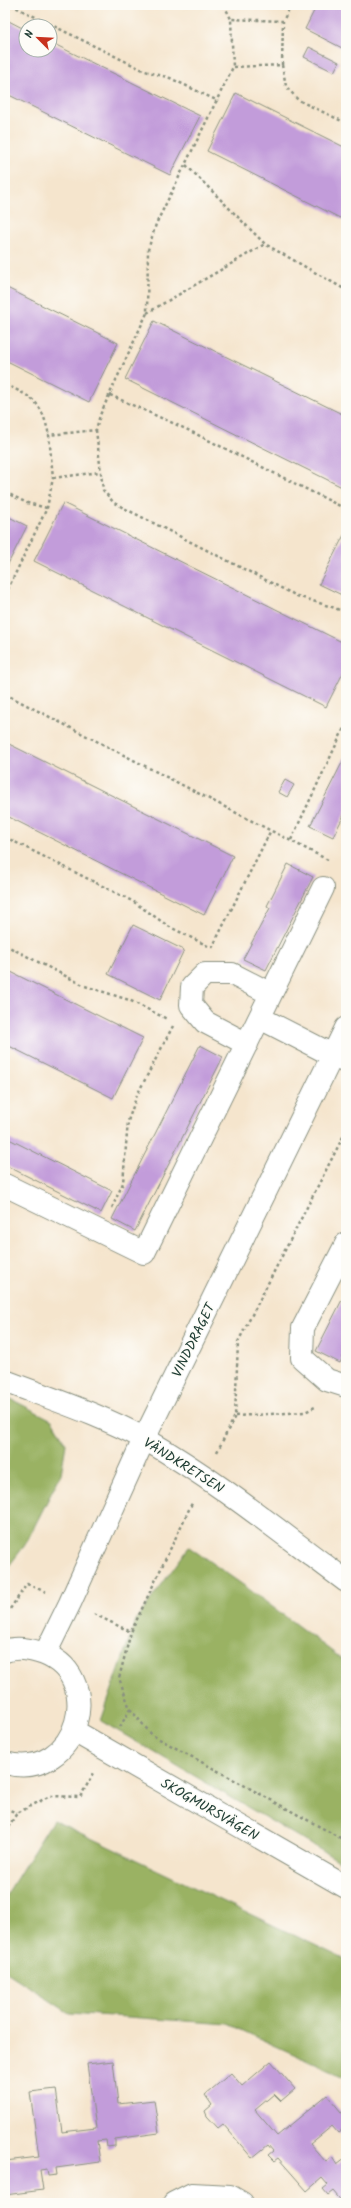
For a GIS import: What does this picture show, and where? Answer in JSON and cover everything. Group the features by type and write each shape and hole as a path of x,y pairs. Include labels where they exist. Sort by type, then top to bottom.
{"street":[{"path":"5,1185 144,1253 323,888"},
{"path":"247,1044 205,1022 192,1005 192,987 205,974 232,974 271,994"},
{"path":"260,1018 339,1058"},
{"name":"VINDDRAGET","path":"45,1654 67,1610 144,1439 339,1058 346,1028"},
{"path":"346,1244 303,1328 302,1358 327,1380 346,1386"},
{"name":"VÄNDKRETSEN","path":"5,1381 111,1423 144,1439 205,1475 346,1581"},
{"path":"5,1651 27,1649 45,1654 60,1664 71,1678 78,1695 79,1714 74,1731 64,1746 50,1758 33,1764 14,1765 5,1763"},
{"name":"SKOGMURSVÄGEN","path":"74,1731 346,1887"},
{"path":"174,2203 192,2194 230,2196 242,2203"}],"path":[{"path":"11,5 145,72 170,78 218,101"},
{"path":"224,5 230,19 233,68 156,224 148,250 147,313 96,430 103,490 114,503 297,596 346,613"},
{"path":"291,5 283,21 282,65 286,86 298,100 346,123"},
{"path":"230,19 283,21"},
{"path":"233,68 282,65"},
{"path":"186,164 265,244 346,290"},
{"path":"147,313 265,244"},
{"path":"5,384 33,398 44,414 53,478 47,508 5,595"},
{"path":"110,395 186,429 346,509"},
{"path":"48,435 96,430"},
{"path":"53,478 100,472"},
{"path":"5,492 27,503 47,508"},
{"path":"5,694 336,864"},
{"path":"291,840 346,724"},
{"path":"100,1231 123,1183 128,1121 137,1095 271,830"},
{"path":"5,837 134,902 168,926 212,948"},
{"path":"5,945 86,986 130,1000 168,1020"},
{"path":"346,1132 238,1342 235,1416 205,1475 131,1632 119,1678 130,1709 152,1735 346,1841"},
{"path":"235,1416 306,1412 319,1405"},
{"path":"5,1832 17,1813 50,1796 80,1797 130,1709"},
{"path":"5,1808 17,1813"}],"green space":[{"path":"5,1396 52,1420 66,1444 61,1474 25,1545 5,1571"},
{"path":"189,1547 246,1587 346,1662 346,1865 101,1721 136,1620"},
{"path":"53,1820 346,1960 346,2078 228,2024 69,2013 5,1971 5,1897"}],"building":[{"path":"317,5 346,5 346,50 305,29"},
{"path":"5,19 18,26 18,58 58,58 58,46 200,116 170,175 5,93"},
{"path":"309,47 339,62 334,72 304,57"},
{"path":"236,93 346,148 346,221 207,151"},
{"path":"5,287 118,343 89,402 5,360"},
{"path":"154,321 346,416 346,489 125,379"},
{"path":"63,503 346,644 346,667 326,707 34,561"},
{"path":"5,515 27,526 5,570"},
{"path":"344,535 346,535 346,597 319,584"},
{"path":"5,742 233,856 204,915 5,815"},
{"path":"346,755 346,811 333,837 310,826"},
{"path":"285,780 294,785 287,797 278,792"},
{"path":"288,864 313,877 266,970 243,959 270,908 267,906"},
{"path":"133,925 184,950 160,1000 108,974"},
{"path":"5,969 143,1038 113,1098 5,1044"},
{"path":"200,1045 223,1057 135,1231 112,1219"},
{"path":"5,1137 112,1191 101,1213 5,1165"},
{"path":"346,1292 346,1350 340,1363 316,1351"},
{"path":"113,2061 118,2104 154,2100 159,2133 115,2139 115,2146 107,2147 106,2140 97,2141 100,2162 56,2168 57,2175 48,2176 47,2169 40,2170 43,2190 5,2195 5,2161 39,2157 30,2092 56,2089 62,2132 96,2128 87,2064"},
{"path":"271,2061 295,2089 281,2101 274,2094 255,2110 277,2136 327,2095 346,2118 346,2127 338,2133 332,2126 310,2144 326,2162 332,2157 337,2165 346,2158 346,2203 343,2203 333,2191 328,2195 323,2189 328,2185 322,2178 307,2191 278,2158 274,2161 268,2155 273,2151 268,2145 252,2158 223,2124 218,2128 207,2116 205,2111 212,2105 205,2095 231,2073 242,2086"}]}
